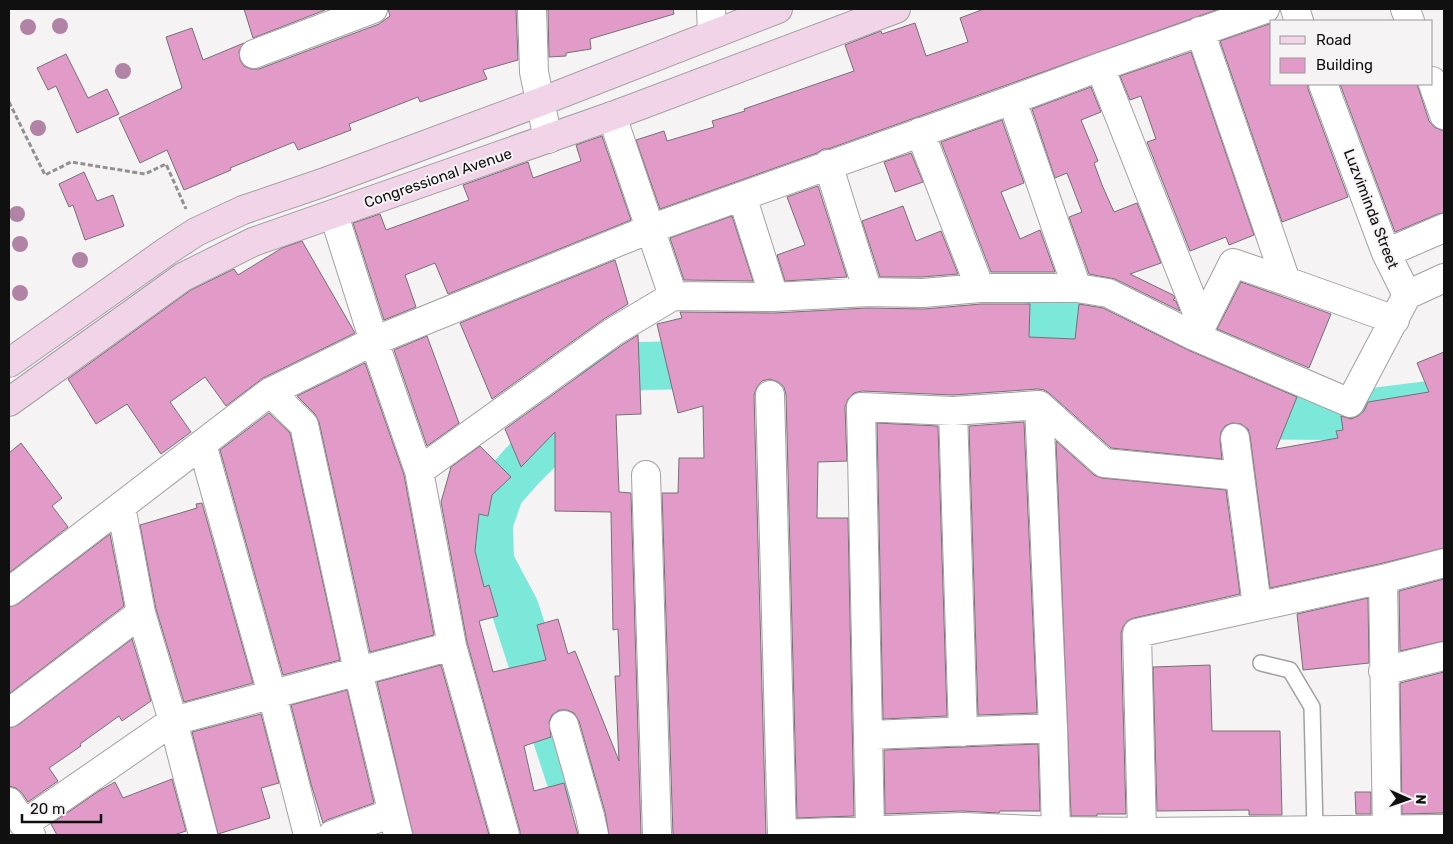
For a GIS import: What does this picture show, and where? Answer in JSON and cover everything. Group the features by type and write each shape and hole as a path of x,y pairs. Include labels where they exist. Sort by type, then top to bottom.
{"main road":[{"path":"9,362 196,232 243,210 322,183 540,102 712,21 778,9"},
{"name":"Congressional Avenue","path":"9,402 183,277 253,242 612,116 896,9"}],"street":[{"path":"254,54 373,9"},
{"path":"532,9 534,72 548,139"},
{"path":"9,592 270,392 374,341 650,229 1265,9"},
{"path":"1200,31 1286,280"},
{"path":"1100,67 1198,331"},
{"path":"1433,84 1444,115"},
{"name":"Luzviminda Street","path":"1323,85 1386,252 1406,295"},
{"path":"1012,100 1077,288"},
{"path":"612,116 673,296"},
{"path":"920,132 980,288"},
{"path":"828,164 868,292"},
{"path":"742,196 774,297"},
{"path":"334,214 374,341 419,471 452,646 505,835"},
{"path":"1386,252 1444,228"},
{"path":"1198,331 1234,263 1395,320"},
{"path":"419,471 613,332 673,296 774,297 868,292 923,293 980,288 1077,288 1108,293 1198,331 1350,403 1395,320 1406,295 1444,278"},
{"path":"270,392 304,425 358,671 395,824 332,835"},
{"path":"770,395 782,835 870,830 919,832 963,827 1142,832 1387,832 1444,829"},
{"path":"870,830 861,407 953,411 1039,405 1104,463 1240,476"},
{"path":"1039,405 1056,831"},
{"path":"953,411 964,732"},
{"path":"1235,438 1257,606"},
{"path":"202,444 272,694 308,835"},
{"path":"646,475 656,835"},
{"path":"121,506 142,614 203,835"},
{"path":"1142,832 1137,632 1383,579 1444,563"},
{"path":"1383,579 1387,832"},
{"path":"9,714 142,614"},
{"path":"9,802 27,830 173,722 452,646"},
{"path":"1383,671 1444,656"},
{"path":"564,725 594,835"},
{"path":"868,735 1053,728"}],"lane":[{"path":"1260,663 1290,670 1312,707 1300,832"}],"path":[{"path":"9,102 46,175 71,162 146,174 166,164 196,232"}],"building":[{"path":"244,9 325,9 325,10 253,38"},
{"path":"388,9 516,9 518,60 483,70 487,79 420,102 418,97 349,124 351,130 298,150 294,142 230,168 231,170 184,190 167,150 140,163 119,118 182,88 166,37 192,28 203,60 244,43 239,51 240,60 244,66 251,69 259,69 379,24 390,16"},
{"path":"548,9 673,9 674,14 590,39 591,49 566,53 566,56 549,57"},
{"path":"984,9 1219,9 828,149 823,149 817,153 660,209 636,140 664,131 667,141 714,127 712,121 745,111 744,109 854,71 845,45 881,31 882,34 915,23 926,56 968,42 960,18"},
{"path":"1270,24 1270,85 1308,85 1348,197 1282,222 1220,41"},
{"path":"1191,52 1254,235 1229,245 1226,237 1190,251 1147,142 1156,139 1141,96 1130,100 1120,76"},
{"path":"66,54 88,98 107,89 119,114 77,133 56,86 48,90 37,68"},
{"path":"1340,85 1417,85 1429,121 1434,127 1444,130 1444,213 1395,232"},
{"path":"1091,87 1101,112 1081,120 1098,161 1094,163 1102,185 1114,212 1137,203 1161,263 1130,274 1173,295 1175,298 1173,300 1176,301 1180,311 1115,279 1089,274 1069,217 1082,212 1067,173 1055,178 1032,109"},
{"path":"1002,120 1024,183 1001,192 1020,239 1040,230 1055,272 991,272 941,142"},
{"path":"602,136 631,220 448,294 435,263 405,275 416,307 384,320 353,223 380,214 386,230 469,200 463,185 528,162 533,178 581,161 576,145"},
{"path":"911,153 923,182 895,192 884,162"},
{"path":"84,172 97,201 113,195 124,226 85,240 73,205 69,207 59,184"},
{"path":"818,186 847,277 785,281 777,255 805,245 787,197"},
{"path":"903,206 916,241 941,231 958,274 922,277 880,277 862,221"},
{"path":"732,216 753,281 684,280 670,238"},
{"path":"302,241 355,333 263,378 226,406 205,377 170,402 191,432 161,454 127,404 96,424 68,379 191,290 234,269 238,275 282,248"},
{"path":"615,260 628,304 492,399 460,323"},
{"path":"1241,282 1331,314 1309,368 1217,329"},
{"path":"981,304 1030,304 1029,337 1075,339 1079,304 1103,308 1188,350 1297,397 1276,449 1338,438 1336,431 1343,430 1341,416 1351,419 1358,416 1364,411 1368,402 1429,392 1417,363 1444,352 1444,548 1270,588 1250,436 1248,429 1241,424 1232,423 1225,426 1221,432 1222,459 1111,448 1044,390 953,395 862,391 854,393 848,399 845,407 847,461 818,462 817,518 848,518 854,816 797,818 786,395 784,387 778,382 770,379 762,381 754,395 766,835 673,835 662,493 678,493 679,458 704,458 703,406 678,413 657,324 682,318 680,312 774,313 868,308 924,309"},
{"path":"638,335 641,414 616,415 619,492 631,493 641,835 609,835 605,812 579,721 574,713 567,710 559,710 552,715 549,722 551,737 524,746 534,791 564,783 578,835 520,835 467,642 441,502 451,467 480,446 511,477 492,495 488,516 479,514 475,551 484,587 489,585 498,616 479,621 493,672 546,660 537,625 558,619 568,654 575,651 619,761 615,676 620,676 618,629 613,630 611,512 555,511 555,432 521,467 505,429"},
{"path":"427,336 459,423 427,446 394,350"},
{"path":"365,363 404,475 434,635 370,652 319,422 315,414 297,396"},
{"path":"269,413 290,433 340,660 283,675 220,450"},
{"path":"1024,422 1037,713 978,715 969,426"},
{"path":"877,423 938,426 947,716 883,719"},
{"path":"1056,441 1094,475 1102,478 1226,490 1240,594 1134,618 1127,621 1121,633 1126,814 1071,816"},
{"path":"21,443 62,498 52,506 68,527 9,573 9,453"},
{"path":"202,503 253,683 184,702 156,609 140,525 197,508 196,504"},
{"path":"110,534 124,606 9,694 9,607 18,604"},
{"path":"1444,579 1444,641 1400,651 1399,591"},
{"path":"1368,598 1369,663 1303,670 1297,614"},
{"path":"132,639 151,701 122,721 119,716 49,768 58,781 28,802 22,793 16,788 9,786 9,728 18,725"},
{"path":"441,665 489,835 413,835 377,682"},
{"path":"1210,665 1212,731 1280,731 1282,815 1249,815 1249,810 1157,811 1153,667"},
{"path":"1444,672 1444,813 1402,814 1400,683"},
{"path":"347,690 374,803 323,823 291,705"},
{"path":"261,714 279,783 261,788 270,818 218,834 192,732"},
{"path":"1038,744 1040,811 1000,811 999,813 962,811 885,814 884,750"},
{"path":"172,779 186,831 174,835 57,835 51,824 115,782 123,798"},
{"path":"1355,792 1371,792 1371,814 1356,814"}],"waterway":[{"path":"965,340 1066,320 1123,376"},
{"path":"572,784 515,609 490,562 489,523 500,491 522,466 611,377 639,366 702,365 732,357"},
{"path":"1224,415 1341,416 1444,403"}]}
